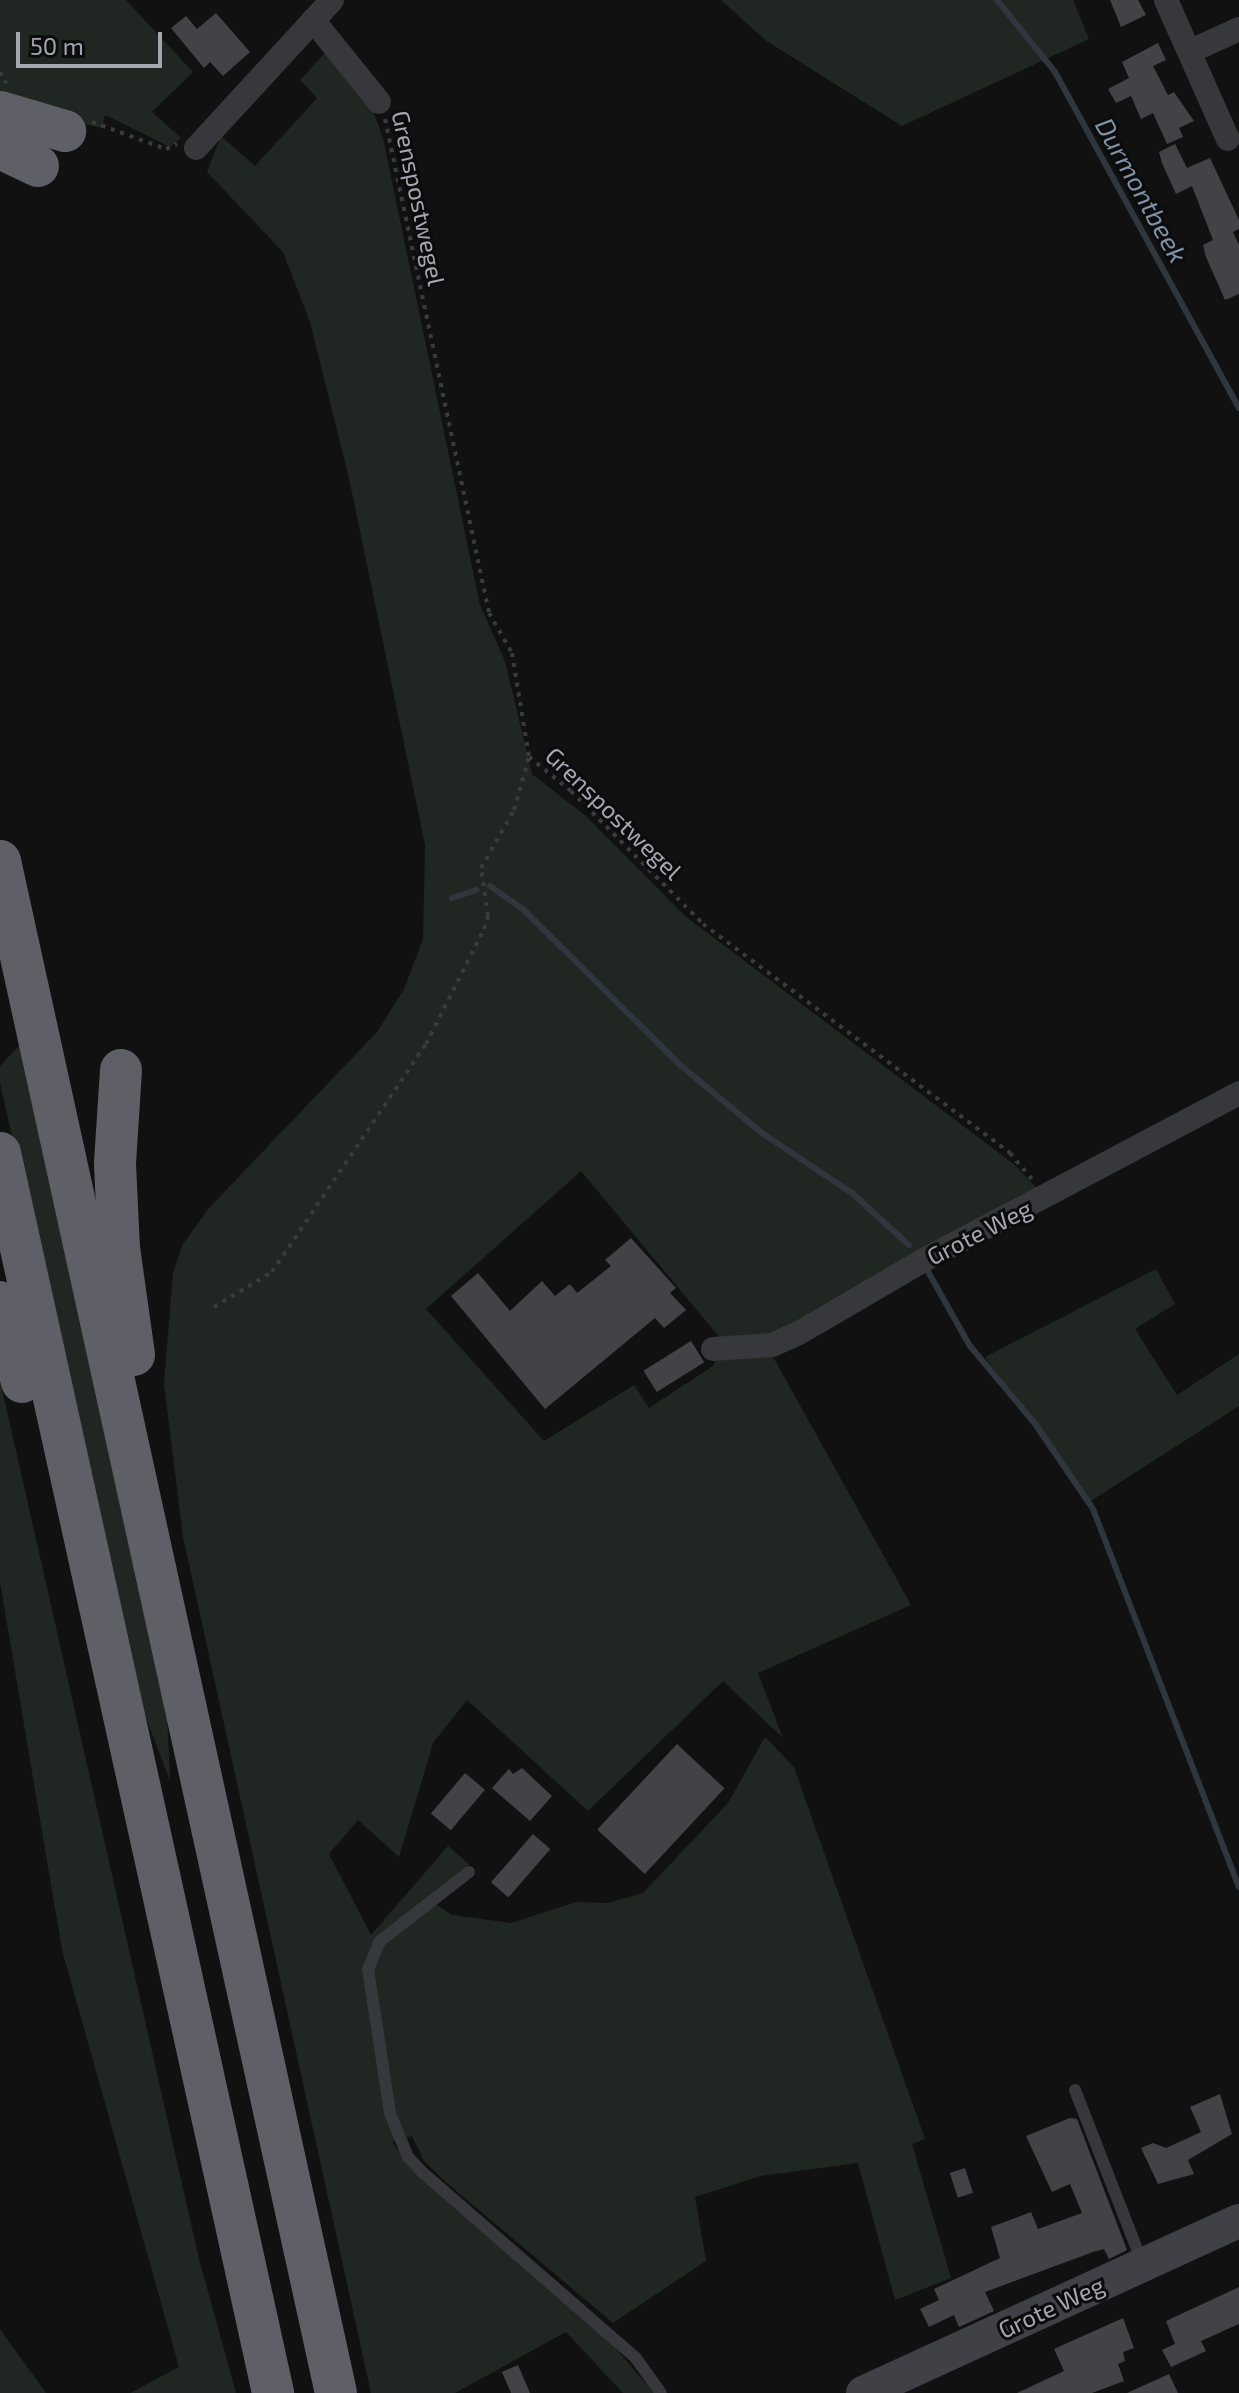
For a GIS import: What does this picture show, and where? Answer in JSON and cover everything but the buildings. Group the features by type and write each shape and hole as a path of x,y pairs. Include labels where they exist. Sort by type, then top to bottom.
{"highway":[{"path":"0,112 65,131"},
{"path":"0,148 38,166"},
{"path":"0,861 336,2393"},
{"path":"121,1070 115,1164 119,1248 143,1418 151,1551"},
{"path":"0,1153 64,1487 273,2393"},
{"path":"0,1259 64,1487"},
{"path":"0,1302 32,1427 64,1487"}],"main road":[{"name":"Grote Weg","path":"863,2393 1239,2221"}],"street":[{"path":"196,148 332,0"},
{"path":"1166,0 1228,139"},
{"path":"313,20 379,102"},
{"path":"1191,51 1239,29"},
{"name":"Grote Weg","path":"713,1349 772,1345 799,1333 922,1261 1048,1197 1239,1093"}],"lane":[{"path":"469,1872 380,1941 368,1969 390,2113 408,2157 422,2172 635,2357 661,2393"},
{"path":"1075,2090 1143,2265"}],"path":[{"name":"Grenspostwegel","path":"379,102 390,130 489,613 512,653 529,757 571,791 703,924 1010,1153 1048,1197"},
{"path":"214,1307 272,1272 426,1044 484,929 488,916 481,868 514,810 529,757"}],"shaded area":[{"path":"0,0 126,0 193,72 152,112 181,138 170,147 105,115 102,128 0,104"},
{"path":"721,0 1073,0 1089,39 902,126 765,40"},
{"path":"327,51 372,109 383,138 480,605 505,661 532,774 586,816 685,916 1015,1165 1043,1195 779,1339 721,1339 581,1171 426,1309 544,1441 634,1385 649,1408 713,1366 716,1358 772,1355 911,1605 758,1673 783,1738 723,1681 588,1811 467,1700 433,1743 399,1857 358,1820 329,1854 371,1935 448,1846 469,1864 434,1903 452,1915 511,1923 576,1902 607,1903 643,1893 728,1803 765,1737 794,1767 925,2139 912,2144 951,2278 895,2300 858,2163 761,2176 695,2197 706,2261 613,2323 447,2183 424,2161 412,2136 392,2142 415,2174 593,2322 654,2393 623,2393 566,2332 455,2393 371,2393 183,1537 164,1384 173,1272 183,1244 209,1208 377,1032 404,989 423,939 425,845 349,478 310,322 283,252 207,172 221,136 255,166 317,98 300,80"},
{"path":"29,1035 167,1712 170,1781 139,1700 0,1083 0,1066"},
{"path":"1156,1269 1175,1304 1135,1329 1177,1395 1239,1354 1239,1406 1086,1504 985,1357"},
{"path":"0,1380 199,2259 236,2393 130,2393 179,2367 62,1950 0,1582"},
{"path":"0,2329 46,2393 0,2393"}],"waterway":[{"name":"Durmontbeek","path":"997,0 1055,72 1239,408"},
{"path":"490,886 522,908 680,1065 762,1133 852,1193 909,1245"},
{"path":"452,898 477,890"},
{"path":"926,1268 970,1346 1036,1425 1093,1509 1239,1887"}]}
